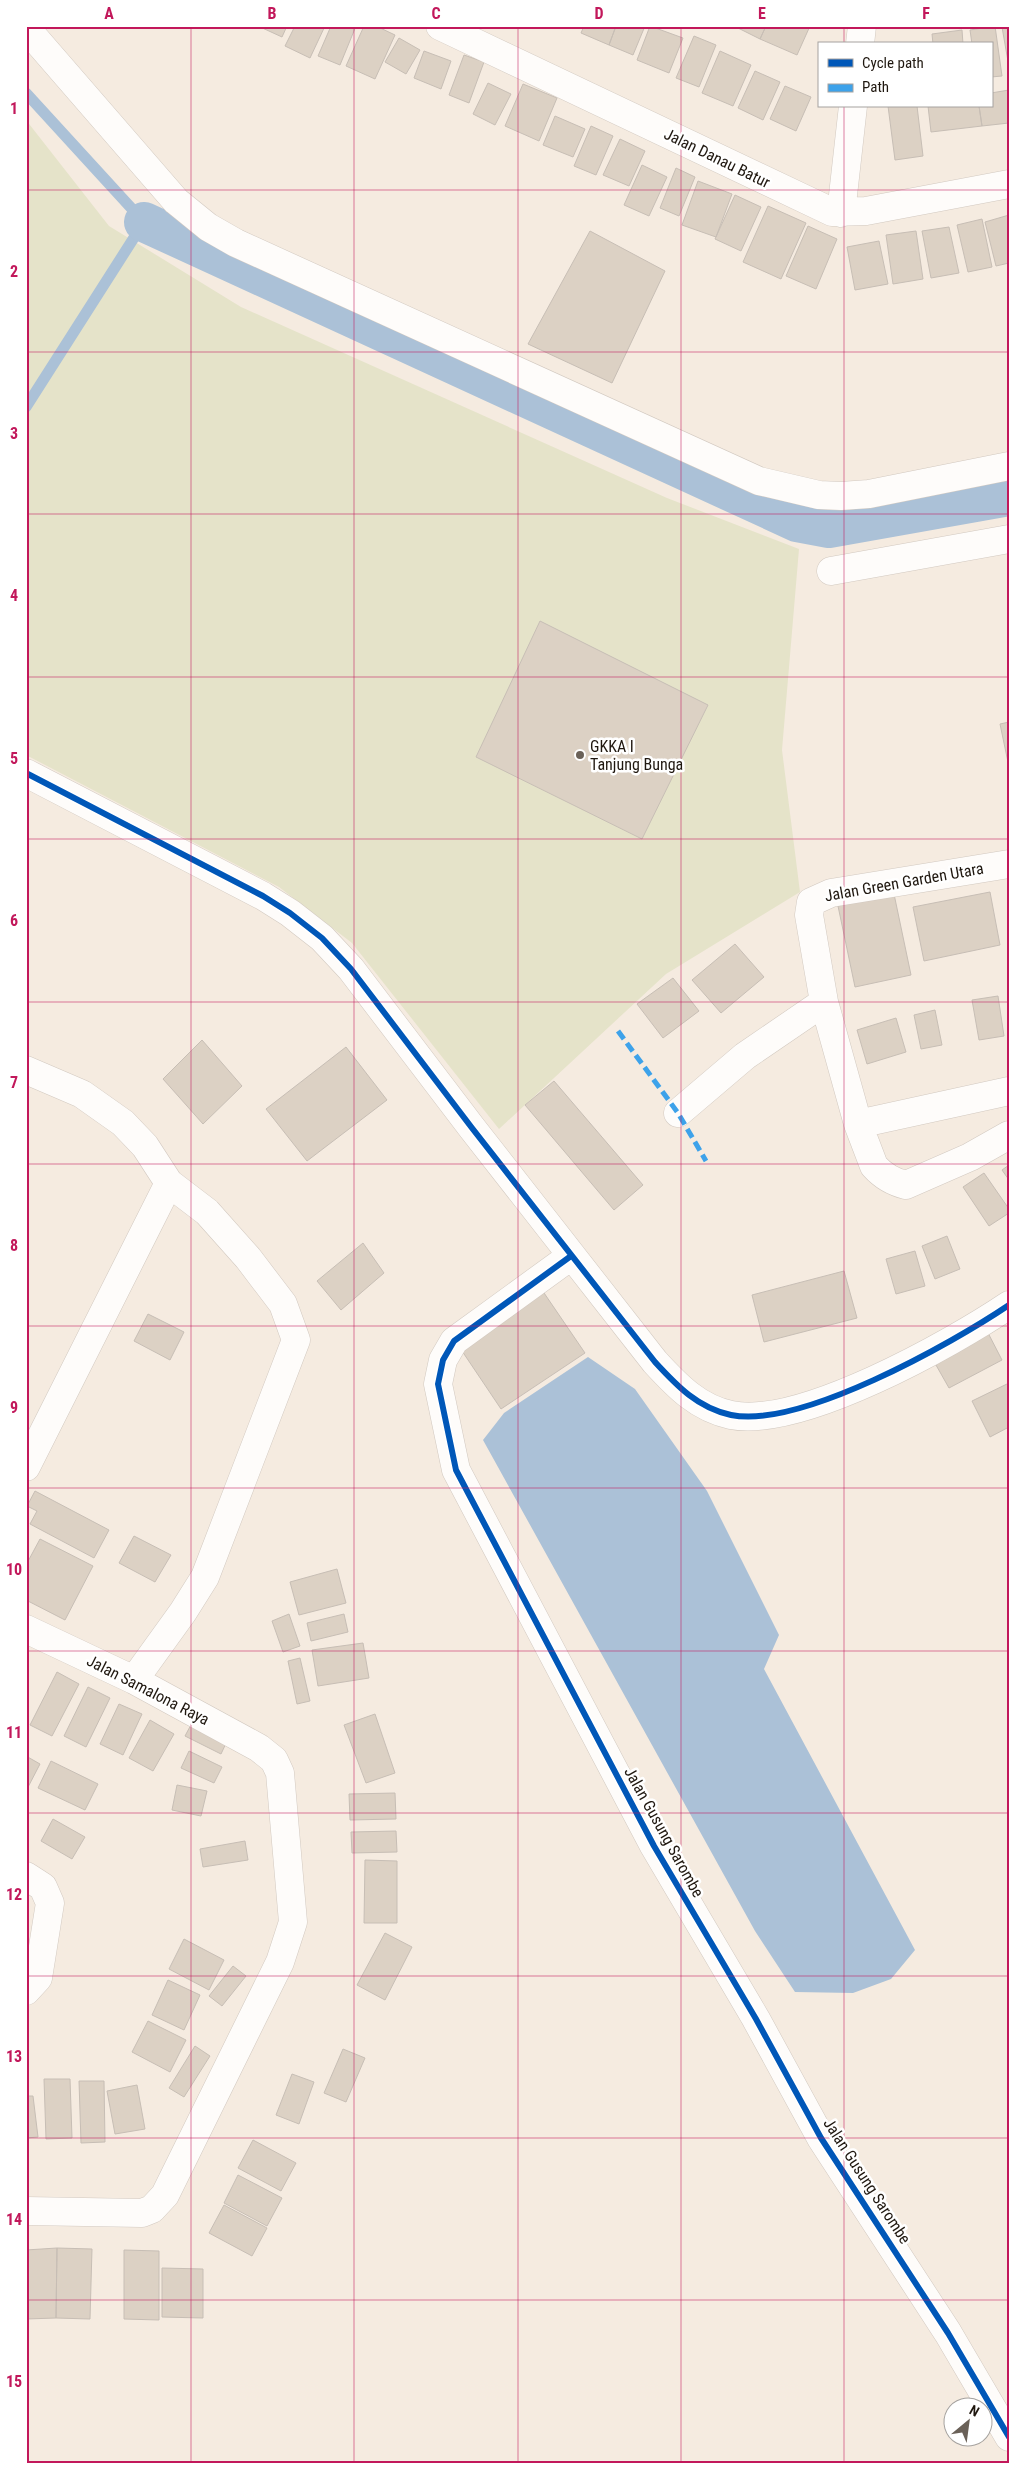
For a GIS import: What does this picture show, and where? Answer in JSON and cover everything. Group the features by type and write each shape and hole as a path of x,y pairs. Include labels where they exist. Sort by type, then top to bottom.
{"street":[{"name":"Jalan Danau Batur","path":"440,26 819,207 841,213 866,211 1009,184"},
{"path":"860,42 862,26"},
{"path":"26,28 176,202 208,227 236,243 759,481 811,493 841,496 869,494 1009,466"},
{"path":"841,213 853,108"},
{"path":"831,571 1009,539"},
{"path":"26,773 263,896 290,913 322,938 357,976 571,1256 676,1385 711,1409 733,1415 758,1416 809,1406 830,1399 890,1372 1009,1305"},
{"name":"Jalan Green Garden Utara","path":"826,1008 809,915 811,902 818,897 831,893 1009,864"},
{"path":"678,1113 745,1056 826,1008 858,1124 874,1166 886,1177 906,1185 970,1157 1009,1135"},
{"path":"26,1070 82,1094 123,1123 145,1146 169,1183 207,1212 248,1258 283,1304 296,1340 205,1577 184,1612 134,1680"},
{"path":"858,1124 1009,1091"},
{"path":"26,1468 169,1183"},
{"name":"Jalan Gusung Sarombe","path":"571,1256 454,1341 449,1348 441,1366 438,1384 456,1470 654,1846 756,2019 821,2138 948,2333 1009,2437"},
{"name":"Jalan Samalona Raya","path":"26,1629 134,1680 268,1754 277,1765 280,1773 293,1922 280,1962 165,2196 152,2209 142,2213 26,2211"},
{"path":"26,1876 43,1887 50,1903 38,1978 26,1991"}],"shaded area":[{"path":"26,120 109,226 241,307 667,498 799,549 782,750 800,892 666,974 499,1129 352,943 279,887 26,755"}],"water":[{"path":"588,1357 635,1389 707,1491 779,1635 764,1669 915,1950 891,1979 853,1993 795,1992 755,1931 483,1440 504,1413"}],"building":[{"path":"258,26 287,26 282,37"},
{"path":"295,26 325,26 310,58 285,46"},
{"path":"331,26 356,26 340,65 318,56"},
{"path":"364,26 376,26 395,35 375,79 346,66"},
{"path":"584,26 616,26 609,45 581,33"},
{"path":"616,26 645,26 633,55 609,45"},
{"path":"650,26 683,38 669,73 637,60"},
{"path":"734,26 766,26 760,39"},
{"path":"766,26 810,26 797,55 760,39"},
{"path":"995,26 1002,76 992,77 992,42 972,42 970,30"},
{"path":"1009,26 1009,67 1002,27"},
{"path":"962,30 963,42 933,42 932,34"},
{"path":"694,36 716,45 699,87 676,78"},
{"path":"399,38 420,50 406,74 385,62"},
{"path":"424,51 451,61 441,89 414,78"},
{"path":"720,51 751,65 733,106 702,93"},
{"path":"464,55 484,62 469,103 449,95"},
{"path":"755,71 780,82 763,120 738,108"},
{"path":"488,83 511,94 495,125 473,114"},
{"path":"523,84 557,98 539,141 505,126"},
{"path":"785,86 811,97 796,131 770,119"},
{"path":"1009,90 1009,123 982,126 979,108 992,108 992,93"},
{"path":"888,108 917,108 923,156 895,160"},
{"path":"928,108 979,108 982,126 931,132"},
{"path":"555,116 585,129 573,157 543,145"},
{"path":"591,126 613,136 596,175 574,166"},
{"path":"620,139 645,151 629,186 603,175"},
{"path":"642,165 667,177 649,216 624,205"},
{"path":"676,168 695,177 679,216 660,208"},
{"path":"698,181 732,194 716,237 682,225"},
{"path":"735,195 761,207 741,251 715,239"},
{"path":"768,206 806,223 781,279 743,262"},
{"path":"1009,215 1009,263 996,266 985,222"},
{"path":"982,219 992,267 968,272 957,225"},
{"path":"808,226 837,239 816,289 786,276"},
{"path":"949,227 959,273 931,278 922,231"},
{"path":"590,231 665,271 612,383 528,344"},
{"path":"916,231 923,279 893,284 886,235"},
{"path":"879,241 888,284 855,290 847,247"},
{"path":"540,621 708,705 642,839 476,757"},
{"path":"1009,722 1009,767 1000,724"},
{"path":"990,892 1000,945 924,961 913,907"},
{"path":"894,894 911,975 855,987 838,906"},
{"path":"735,944 764,977 721,1013 692,980"},
{"path":"673,978 699,1011 663,1038 637,1004"},
{"path":"998,996 1004,1036 979,1040 972,1000"},
{"path":"935,1010 942,1045 921,1049 914,1015"},
{"path":"896,1018 906,1052 867,1064 857,1030"},
{"path":"202,1040 242,1086 203,1124 163,1079"},
{"path":"346,1047 387,1100 307,1161 266,1109"},
{"path":"554,1081 643,1185 614,1210 525,1105"},
{"path":"1009,1165 1009,1180 1002,1170"},
{"path":"984,1173 1009,1209 1009,1213 989,1226 963,1187"},
{"path":"947,1236 960,1269 935,1279 922,1246"},
{"path":"363,1243 384,1273 341,1310 317,1281"},
{"path":"915,1251 925,1286 896,1294 886,1259"},
{"path":"844,1271 857,1318 764,1342 752,1295"},
{"path":"542,1290 585,1353 501,1409 458,1345"},
{"path":"148,1314 184,1332 170,1360 134,1341"},
{"path":"986,1329 1002,1360 949,1388 932,1358"},
{"path":"1009,1383 1009,1427 990,1437 972,1401"},
{"path":"35,1491 109,1530 94,1558 30,1524 37,1511 27,1506"},
{"path":"134,1536 171,1555 155,1582 119,1563"},
{"path":"40,1539 93,1566 65,1620 26,1600 26,1565"},
{"path":"337,1569 346,1603 299,1615 290,1582"},
{"path":"289,1614 300,1646 283,1652 272,1621"},
{"path":"344,1614 348,1632 311,1641 307,1623"},
{"path":"363,1643 369,1678 318,1686 312,1650"},
{"path":"300,1658 310,1701 297,1704 288,1661"},
{"path":"57,1672 79,1684 52,1736 30,1725"},
{"path":"88,1687 110,1698 86,1747 64,1736"},
{"path":"119,1704 142,1714 123,1755 100,1744"},
{"path":"375,1714 395,1773 366,1783 344,1725"},
{"path":"150,1720 174,1734 153,1771 129,1758"},
{"path":"193,1721 228,1739 221,1754 185,1736"},
{"path":"189,1751 222,1767 214,1783 181,1768"},
{"path":"26,1756 40,1764 26,1791"},
{"path":"51,1761 98,1784 85,1810 38,1788"},
{"path":"177,1785 207,1791 201,1816 172,1810"},
{"path":"395,1793 396,1819 350,1820 349,1794"},
{"path":"53,1819 85,1837 72,1859 41,1841"},
{"path":"396,1831 397,1852 352,1853 351,1832"},
{"path":"245,1841 248,1860 203,1867 200,1849"},
{"path":"365,1860 397,1861 397,1923 364,1923"},
{"path":"385,1933 412,1947 385,2000 357,1985"},
{"path":"184,1939 224,1960 209,1990 169,1969"},
{"path":"233,1966 246,1976 222,2006 209,1996"},
{"path":"168,1980 200,1995 184,2030 152,2015"},
{"path":"148,2021 186,2040 170,2072 132,2052"},
{"path":"195,2046 210,2056 184,2097 169,2088"},
{"path":"343,2049 365,2058 346,2102 324,2093"},
{"path":"292,2074 314,2082 299,2124 276,2115"},
{"path":"44,2079 70,2079 72,2138 46,2139"},
{"path":"79,2081 104,2081 105,2142 81,2143"},
{"path":"137,2085 145,2129 115,2134 107,2091"},
{"path":"26,2096 33,2096 38,2137 26,2138"},
{"path":"253,2140 296,2163 281,2191 238,2168"},
{"path":"238,2175 282,2198 267,2226 224,2203"},
{"path":"224,2205 267,2228 252,2256 209,2233"},
{"path":"57,2248 56,2318 26,2319 26,2250"},
{"path":"57,2248 92,2249 90,2319 56,2318"},
{"path":"124,2250 159,2251 159,2320 124,2319"},
{"path":"162,2268 203,2269 203,2318 162,2317"}],"waterway":[{"path":"26,93 144,222 26,407"},
{"path":"144,222 797,522 829,528 1009,496"}],"marked path":[{"path":"618,1031 678,1113 706,1161"}],"cycle path":[{"path":"26,773 263,896 290,913 322,938 351,969 472,1128 655,1362 689,1395 708,1407 731,1415 760,1416 795,1409 834,1397 914,1361 951,1341 1009,1305"},
{"path":"571,1256 454,1341 443,1360 438,1384 456,1470 654,1846 756,2019 821,2138 948,2333 1009,2437"}],"place":[{"name":"GKKA I Tanjung Bunga","path":"580,755"}]}
